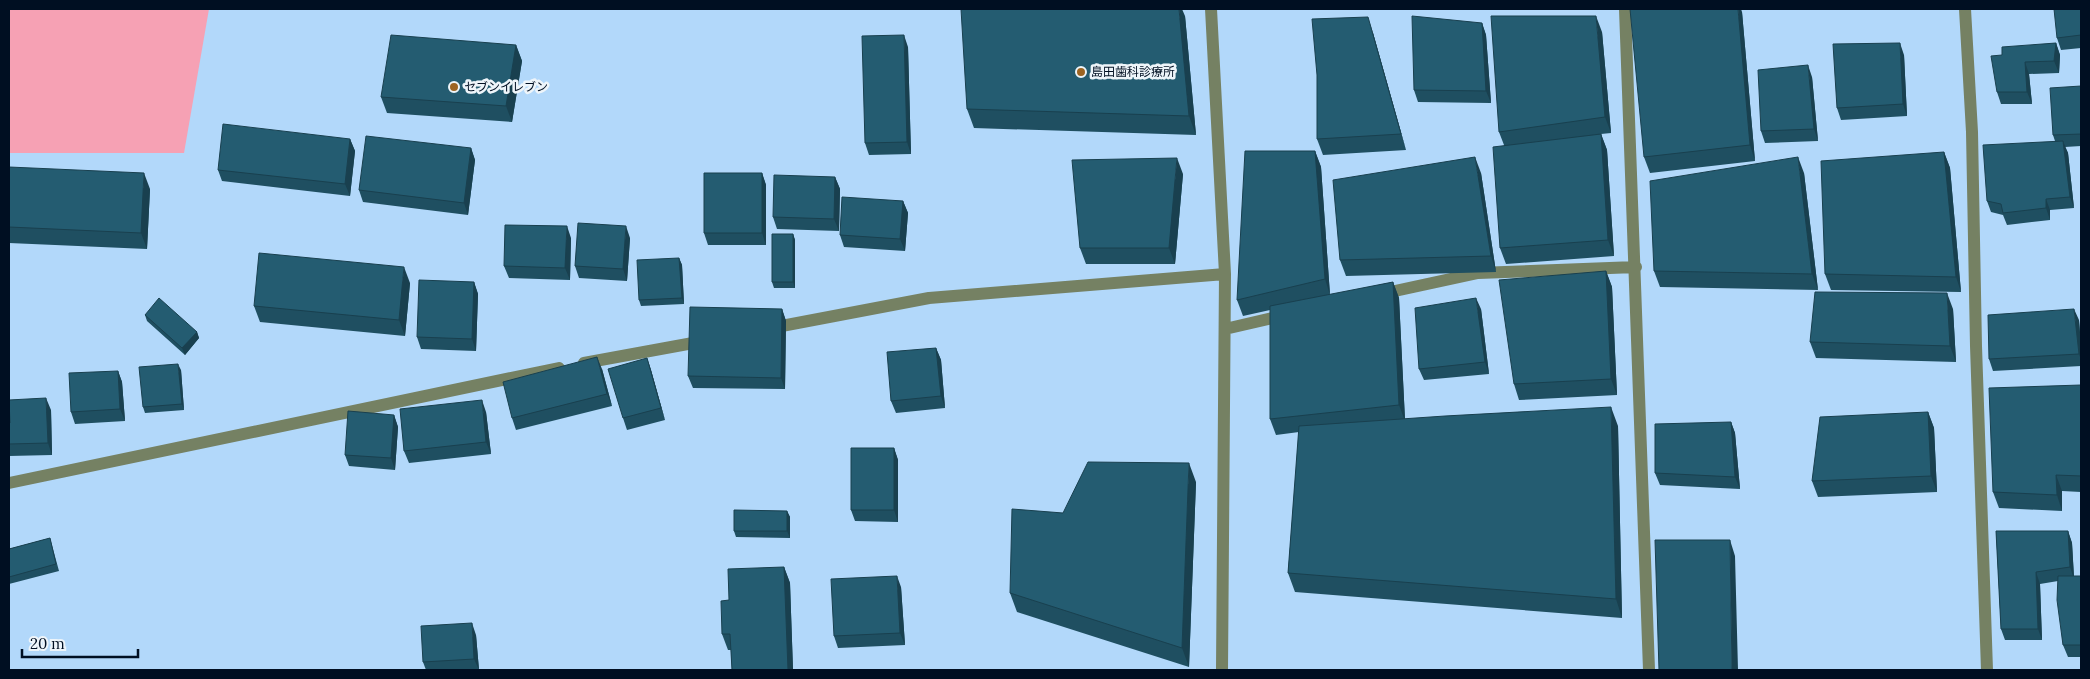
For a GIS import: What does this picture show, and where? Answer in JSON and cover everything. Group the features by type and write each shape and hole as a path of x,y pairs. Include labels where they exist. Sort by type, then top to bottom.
{"street":[{"path":"1211,9 1225,274 1222,670"},
{"path":"1626,9 1649,670"},
{"path":"1965,9 1972,132 1976,346 1987,670"},
{"path":"1371,297 1478,273 1636,267"},
{"path":"754,331 929,298 1225,274"},
{"path":"1225,329 1303,312"},
{"path":"9,483 501,379 715,339"}],"shaded area":[{"path":"9,9 209,9 184,153 9,153"}],"building":[{"name":"島田歯科診療所","path":"961,9 1179,9 1189,116 967,109"},
{"path":"1630,9 1738,9 1750,145 1644,157"},
{"path":"2054,9 2081,9 2081,35 2057,38"},
{"path":"1412,16 1482,23 1486,91 1414,90"},
{"path":"1491,16 1596,16 1605,117 1499,132"},
{"path":"1368,17 1401,134 1317,139 1317,75 1312,19"},
{"name":"セブンイレブン","path":"391,35 516,45 506,106 381,97"},
{"path":"904,35 907,142 865,143 862,36"},
{"path":"1900,43 1903,104 1837,108 1833,44"},
{"path":"2056,43 2054,61 2025,62 2027,92 1997,92 1991,56 2002,55 2002,47"},
{"path":"1808,65 1814,129 1761,131 1758,70"},
{"path":"2081,86 2081,134 2053,135 2050,88"},
{"path":"223,124 350,139 345,184 218,170"},
{"path":"1601,134 1608,240 1500,248 1493,147"},
{"path":"366,136 471,148 464,203 359,190"},
{"path":"2063,141 2070,197 2046,199 2046,208 2003,213 2001,204 1987,201 1983,145"},
{"path":"1245,151 1315,151 1325,279 1237,300"},
{"path":"1944,152 1956,277 1825,274 1821,161"},
{"path":"1475,157 1491,256 1340,260 1333,180"},
{"path":"1798,157 1812,274 1654,271 1650,181"},
{"path":"1177,158 1169,248 1080,248 1072,160"},
{"path":"9,167 144,173 141,233 9,227"},
{"path":"704,173 762,173 762,233 704,233"},
{"path":"774,175 835,177 834,219 773,217"},
{"path":"842,197 903,201 900,239 840,235"},
{"path":"578,223 626,226 623,269 575,266"},
{"path":"505,225 567,226 565,268 504,266"},
{"path":"772,234 793,234 793,282 772,282"},
{"path":"259,253 404,267 399,320 254,306"},
{"path":"679,258 682,298 639,300 637,260"},
{"path":"1606,271 1611,379 1514,384 1499,280"},
{"path":"419,280 474,282 472,339 417,337"},
{"path":"1393,282 1399,405 1270,419 1270,306"},
{"path":"1815,292 1947,293 1950,346 1810,342"},
{"path":"159,298 197,332 182,348 145,315"},
{"path":"1476,298 1485,362 1419,369 1415,308"},
{"path":"690,307 782,309 781,378 688,376"},
{"path":"2074,309 2079,354 1989,359 1988,315"},
{"path":"936,348 941,396 891,401 887,352"},
{"path":"597,357 607,394 512,418 503,382"},
{"path":"647,358 661,408 623,418 608,369"},
{"path":"178,364 182,404 143,407 139,367"},
{"path":"118,371 120,409 71,412 69,373"},
{"path":"2081,385 2081,476 2056,475 2057,495 1993,492 1989,388"},
{"path":"46,398 48,443 9,444 9,400"},
{"path":"482,400 486,442 404,451 400,409"},
{"path":"1611,407 1616,599 1288,573 1299,426"},
{"path":"348,411 394,415 391,458 345,455"},
{"path":"1928,412 1931,476 1812,481 1820,417"},
{"path":"1731,422 1735,477 1655,473 1655,424"},
{"path":"851,448 894,448 894,510 851,510"},
{"path":"1088,462 1189,463 1182,648 1010,593 1012,509 1063,513"},
{"path":"734,510 787,511 787,531 734,531"},
{"path":"1996,531 2068,531 2070,567 2036,572 2038,629 2001,629"},
{"path":"50,538 56,564 9,577 9,549"},
{"path":"1655,540 1730,540 1732,670 1659,670"},
{"path":"784,567 788,670 732,670 730,634 722,634 721,601 729,600 728,569"},
{"path":"897,576 900,633 834,636 831,579"},
{"path":"2058,576 2081,576 2081,645 2063,645 2057,600"},
{"path":"472,623 474,659 423,662 421,626"}],"place":[{"name":"島田歯科診療所","path":"1081,72"},
{"name":"セブンイレブン","path":"454,87"}]}
